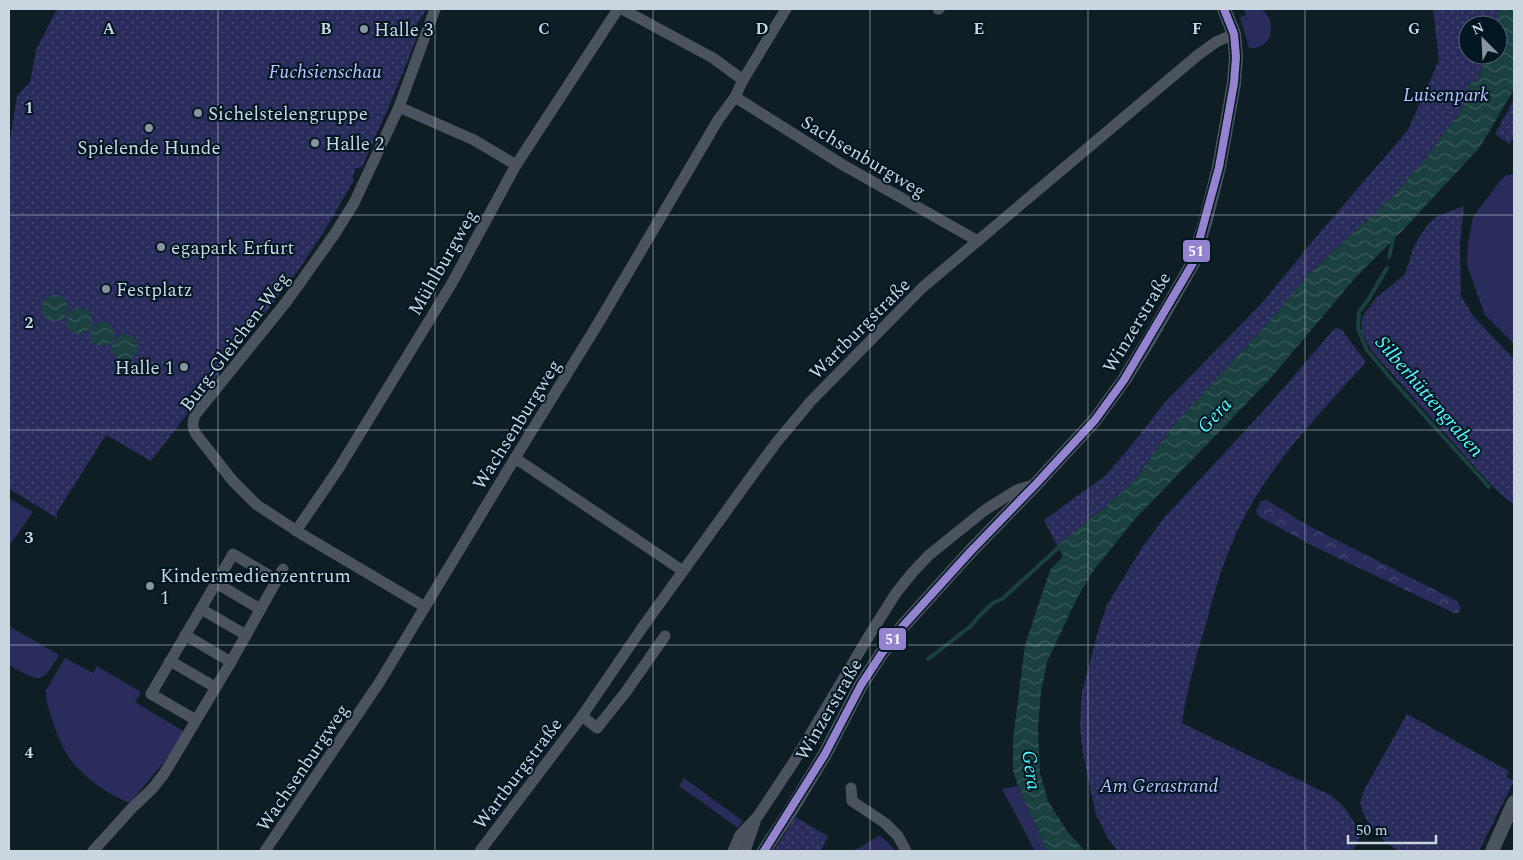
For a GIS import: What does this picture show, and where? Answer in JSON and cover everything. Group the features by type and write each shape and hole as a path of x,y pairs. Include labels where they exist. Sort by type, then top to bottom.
{"street":[{"name":"Burg-Gleichen-Weg","path":"425,607 257,505 232,480 196,434 192,422 287,300 334,235 354,203 399,107 435,9"},
{"path":"620,9 713,58 743,80"},
{"name":"Mühlburgweg","path":"296,530 339,468 452,283 516,165 620,9"},
{"name":"Wachsenburgweg","path":"265,851 379,683 599,322 718,120 735,97 743,80 786,9"},
{"name":"Winzerstraße","path":"764,851 820,762 861,684 882,653 903,626 963,558 1096,420 1150,338 1193,263 1219,167 1234,83 1236,57 1234,34 1224,9"},
{"name":"Wartburgstraße","path":"480,851 582,716 642,628 760,465 812,401 923,287 1198,55 1216,42 1234,34"},
{"name":"Sachsenburgweg","path":"735,97 843,165 978,241"},
{"path":"399,107 474,140 516,165"},
{"path":"515,458 683,571"},
{"name":"Winzerstraße","path":"733,851 740,835 758,816 795,760 867,639 896,593 912,573 929,555 985,510 1017,490 1036,484"},
{"path":"196,720 151,694 185,635 233,554 277,580"},
{"path":"93,851 164,774 216,688 283,569"},
{"path":"216,583 260,609"},
{"path":"201,609 246,635"},
{"path":"185,635 231,662"},
{"name":"Wartburgstraße","path":"582,716 598,728 665,636"},
{"path":"170,661 216,688"},
{"path":"851,788 852,801 885,823 898,836 906,851"},
{"path":"1492,851 1514,802"},
{"name":"Winzerstraße","path":"745,851 758,816"}],"green space":[{"name":"egapark Erfurt","path":"57,9 426,9 414,30 418,35 362,167 356,168 352,177 354,180 300,268 151,461 106,435 57,512 57,518 9,489 9,146 17,96 30,82 36,50"},
{"path":"1244,9 1262,9 1267,15 1271,28 1268,40 1263,45 1249,48 1240,17 1246,15"},
{"name":"Luisenpark","path":"1433,9 1499,9 1498,15 1458,15 1458,65 1483,65 1477,82 1469,83 1468,97 1459,113 1423,162 1393,196 1310,273 1258,334 1172,427 1135,480 1057,546 1044,520 1105,476 1165,402 1264,301 1408,130 1439,60"},
{"path":"1514,100 1514,138 1509,144 1495,134"},
{"path":"1514,174 1514,344 1485,315 1467,265 1468,244 1473,217 1500,181 1506,175"},
{"path":"1464,206 1460,244 1461,296 1474,317 1514,359 1514,504 1490,484 1371,350 1361,331 1362,317 1376,298 1405,274 1413,249 1429,223 1438,216"},
{"name":"Am Gerastrand","path":"1335,328 1341,329 1366,362 1292,446 1266,481 1238,528 1216,589 1193,671 1182,723 1332,796 1344,807 1362,834 1352,851 1118,851 1109,840 1096,815 1083,754 1080,726 1082,692 1107,605 1143,546 1164,518 1267,407"},
{"path":"9,498 33,512 9,546"},
{"path":"1267,500 1305,524 1457,601 1461,608 1458,613 1454,613 1311,545 1258,516 1256,511 1261,501"},
{"path":"9,626 59,655 43,676 33,677 9,665"},
{"path":"65,658 93,673 97,666 141,692 135,702 185,732 173,751 130,803 112,795 78,769 66,753 60,740 47,704 46,690"},
{"path":"1407,714 1509,771 1506,777 1514,781 1479,851 1399,851 1386,843 1367,821 1360,802 1364,790"},
{"path":"684,778 743,821 738,828 679,786"},
{"path":"1018,786 1047,851 1035,851 1002,789"},
{"path":"795,817 828,836 821,851 774,851"},
{"path":"879,836 896,851 853,851"}],"water":[{"name":"Gera","path":"1499,9 1514,9 1514,89 1480,147 1403,230 1355,278 1268,381 1135,519 1094,570 1077,598 1047,662 1041,692 1038,729 1040,773 1048,801 1067,831 1085,851 1047,851 1013,771 1013,740 1025,645 1050,570 1063,556 1057,546 1135,480 1172,427 1258,334 1310,273 1393,196 1423,162 1459,113 1468,97 1470,83 1477,82 1483,65 1508,65 1508,15 1498,15"},
{"path":"55,295 64,299 68,308 64,317 55,321 46,317 42,308 46,299"},
{"path":"79,308 88,312 92,321 88,330 79,334 70,330 66,321 70,312"},
{"path":"102,322 111,325 114,334 111,343 102,346 93,343 90,334 93,325"},
{"path":"125,334 134,338 138,347 134,356 125,360 116,356 112,347 116,338"}],"waterway":[{"name":"Silberhüttengraben","path":"1389,257 1392,237"},
{"name":"Silberhüttengraben","path":"1387,268 1359,312 1358,329 1367,350 1489,487"},
{"path":"928,659 971,626 993,603 1002,599 1058,548"}],"transit line":[{"name":"51","path":"764,851 825,754 861,685 882,653 903,626 970,552 1095,420 1124,380 1193,263 1219,167 1234,83 1236,57 1234,34 1224,9"}],"place":[{"name":"Halle 3","path":"364,29"},
{"name":"Sichelstelengruppe","path":"198,113"},
{"name":"Spielende Hunde","path":"149,128"},
{"name":"Halle 2","path":"315,143"},
{"name":"egapark Erfurt","path":"161,247"},
{"name":"Festplatz","path":"106,289"},
{"name":"Halle 1","path":"184,367"},
{"name":"Kindermedienzentrum 1","path":"150,586"}],"park label":[{"name":"Fuchsienschau","path":"325,71"}]}
